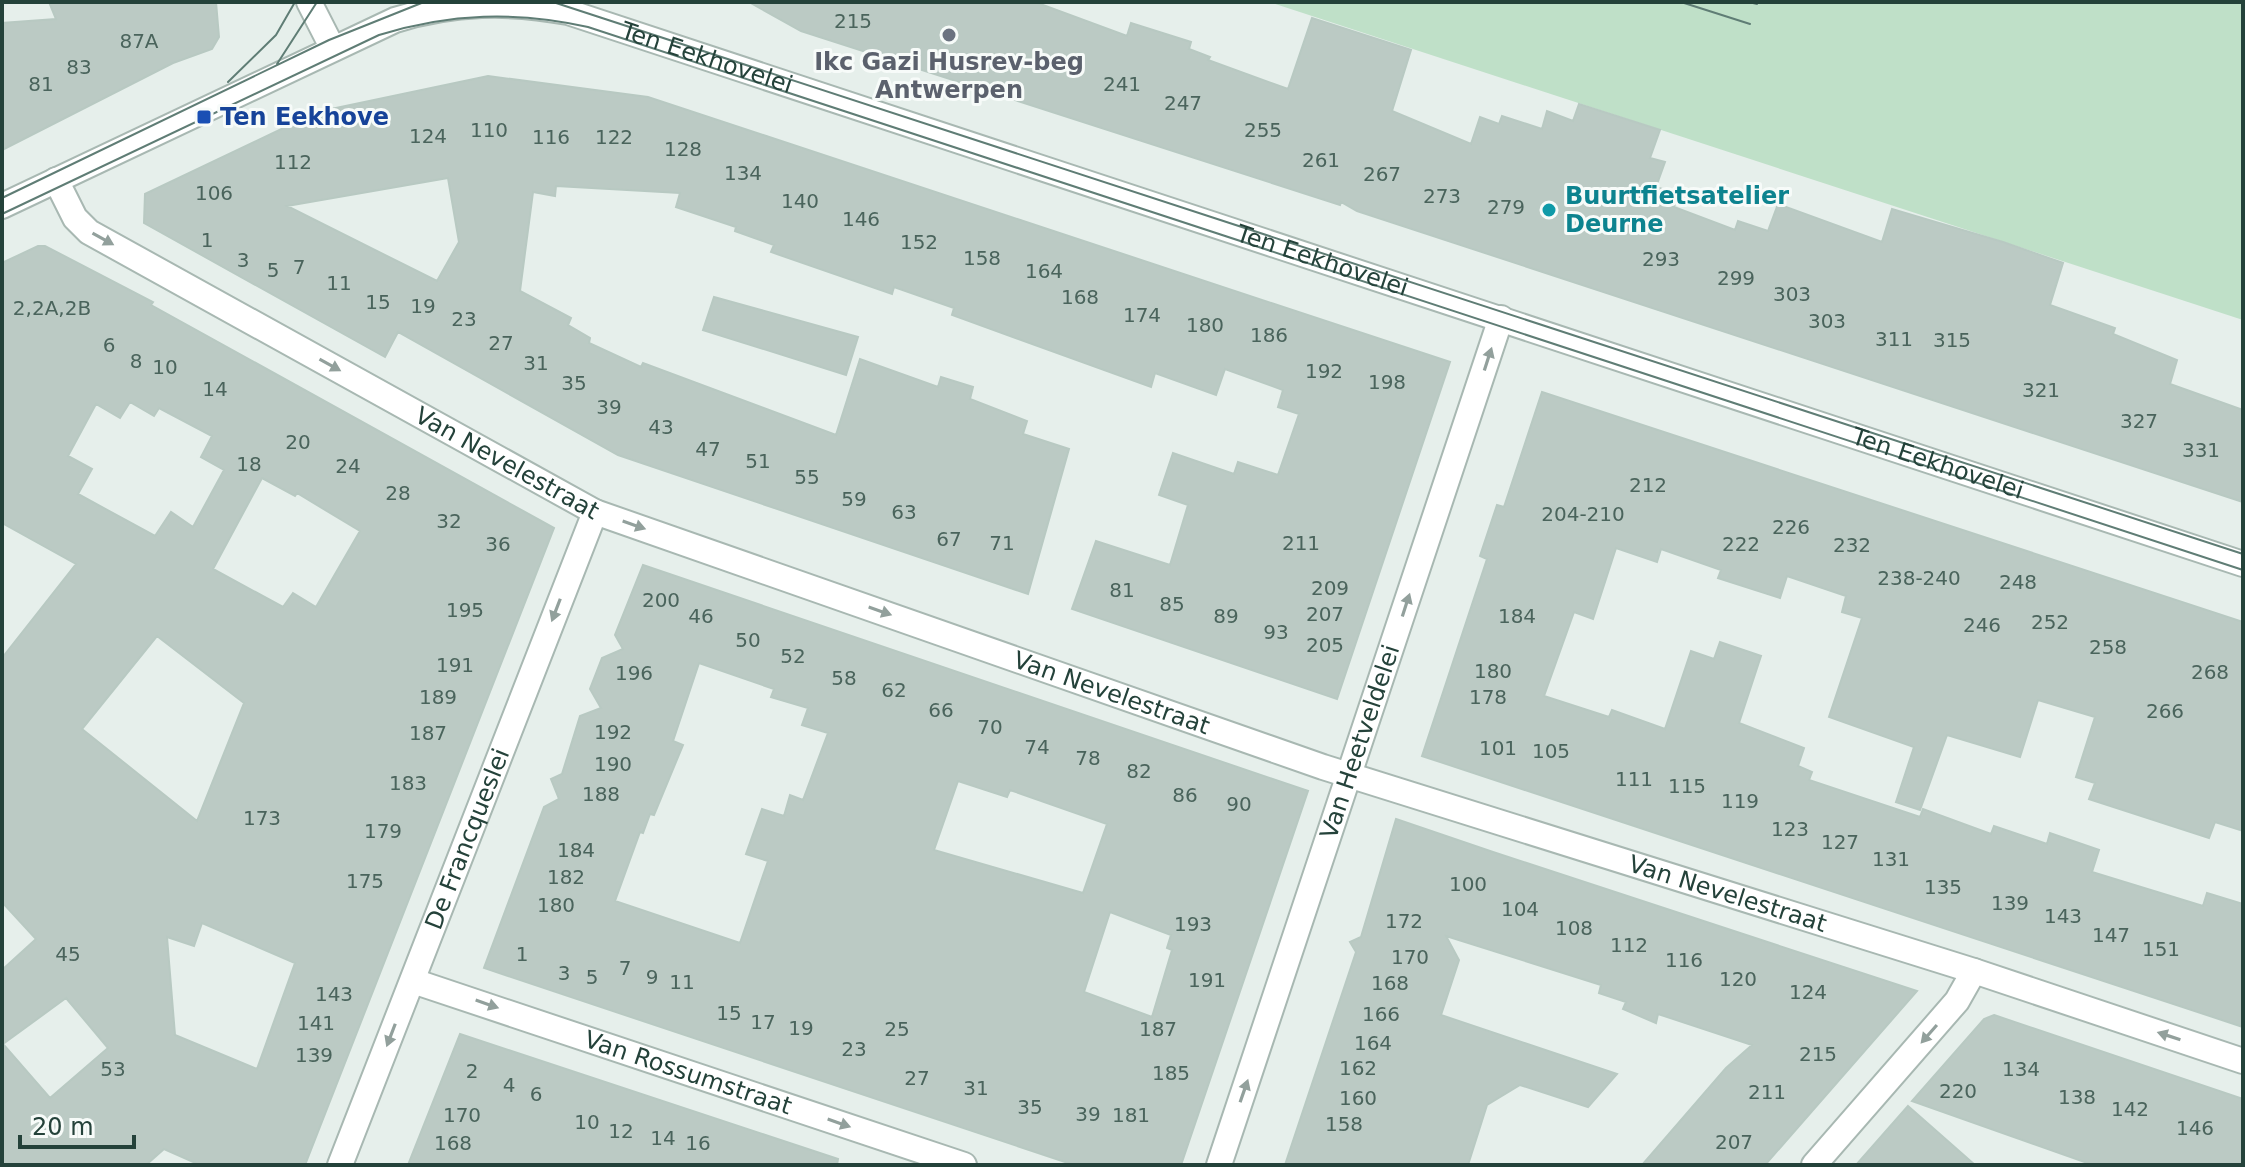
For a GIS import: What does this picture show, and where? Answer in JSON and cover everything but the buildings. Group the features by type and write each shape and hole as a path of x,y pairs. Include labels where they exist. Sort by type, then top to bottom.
{"street":[{"path":"309,2 332,47"},
{"name":"Ten Eekhovelei","path":"2,206 332,47 389,11 484,3 528,4 568,12 2243,564"},
{"name":"Van Nevelestraat","path":"56,180 75,218 89,232 595,512 1349,774 1974,971 2243,1061"},
{"name":"Van Heetveldelei","path":"1219,1165 1501,318"},
{"name":"De Francqueslei","path":"340,1165 595,512"},
{"path":"1814,1165 1957,1001 1974,971"},
{"name":"Van Rossumstraat","path":"413,981 964,1165"}],"green space":[{"path":"1269,2 2243,2 2243,320"}],"tram line":[{"path":"228,82 276,35 295,2"},
{"path":"277,64 317,2"},
{"path":"2,198 329,40 424,2"},
{"path":"553,2 2243,554"},
{"path":"1681,2 1750,24"},
{"path":"1749,2 1757,4"},
{"path":"2,214 379,35 432,22 484,17 562,22 588,27 2243,570"}],"place":[{"name":"Ikc Gazi Husrev-beg Antwerpen","path":"949,35"},
{"name":"Ten Eekhove","path":"204,117"},
{"name":"Buurtfietsatelier Deurne","path":"1549,210"}]}
